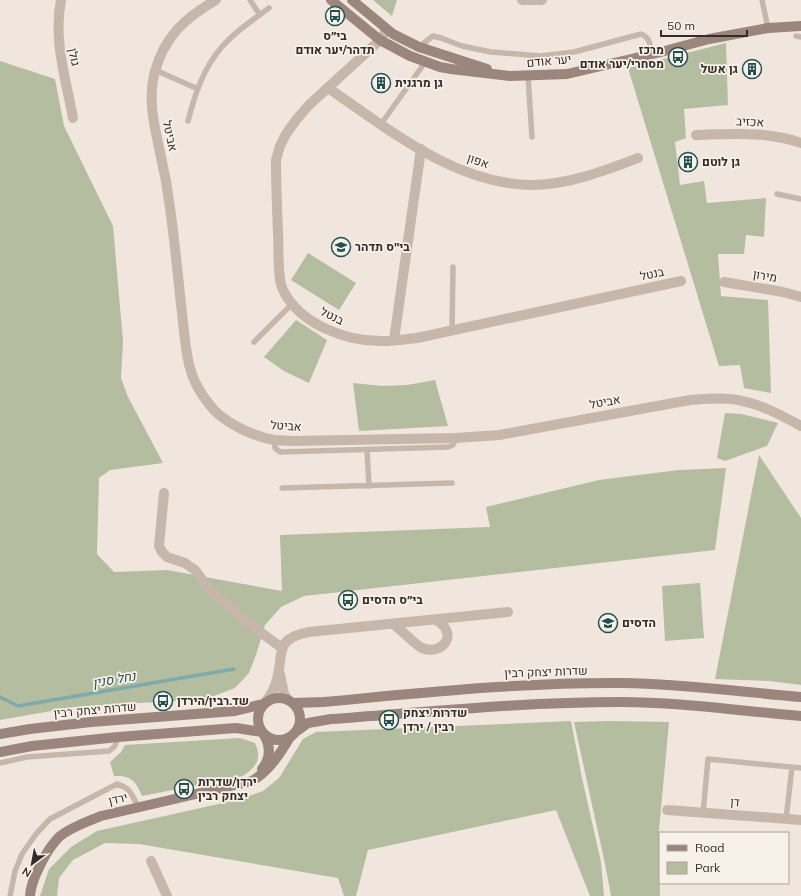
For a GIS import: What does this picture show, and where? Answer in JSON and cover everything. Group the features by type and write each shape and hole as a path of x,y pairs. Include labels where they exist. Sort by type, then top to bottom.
{"main road":[{"name":"יער אודם","path":"331,0 380,40 399,51 426,62 451,69 510,76 567,74 709,39 768,28 801,26"},
{"name":"יער אודם","path":"352,0 393,34 419,47 510,76"},
{"name":"שדרות יצחק רבין","path":"290,701 323,702 521,686 615,683 656,684 801,697"},
{"path":"252,781 266,763 268,758 268,742 257,722 258,714 265,703 273,698 281,698 290,701 299,712 300,720 293,734"},
{"name":"שדרות יצחק רבין","path":"0,734 91,722 235,711 265,703"},
{"path":"0,752 32,746 118,737 236,728 263,734 276,740 283,740 308,723 331,719 522,705 655,703 801,716"},
{"name":"ירדן","path":"30,896 37,872 59,837 78,826 101,816 252,781 259,777 274,761 293,734"}],"street":[{"name":"גולן","path":"61,0 58,12 58,42 73,118"},
{"name":"אביטל","path":"216,0 192,15 181,24 170,37 155,70 151,104 170,208 189,364 198,387 209,405 226,420 260,436 274,440 456,438 499,434 690,400 719,399 741,400 764,407 801,426"},
{"path":"522,0 542,0"},
{"name":"בנטל","path":"387,29 380,40 305,110 286,134 280,146 276,160 279,265 282,289 292,304 325,329 345,336 364,340 384,341 417,338 681,281"},
{"name":"אפון","path":"328,88 381,124 445,163 469,173 498,181 530,185 560,182 596,174 638,158"},
{"name":"אכזיב","path":"696,135 766,135 801,143"},
{"path":"394,340 422,149"},
{"name":"מירון","path":"724,282 783,292 801,297"},
{"path":"164,493 159,546 162,552 167,557 185,563 195,570 208,588 244,620 282,648"},
{"path":"265,703 274,687 279,670 282,648 289,639 298,634 508,612"},
{"path":"393,624 414,643 422,648 430,650 438,649 445,642 448,635 447,629 442,623 436,620"},
{"path":"279,670 284,694 290,701"},
{"name":"דן","path":"667,810 801,820"},
{"path":"151,861 167,896"}],"lane":[{"path":"250,0 260,15"},
{"path":"762,0 768,28"},
{"path":"188,121 202,77 211,61 222,47 269,8"},
{"path":"419,47 433,36 462,46 491,52 541,56 574,52 641,34 646,36 649,40 652,54"},
{"path":"381,124 426,62"},
{"path":"155,70 198,88"},
{"path":"528,76 532,137"},
{"path":"777,194 801,199"},
{"path":"452,330 453,268"},
{"path":"254,342 292,304"},
{"path":"274,440 275,448 280,452 448,447 453,446 456,438"},
{"path":"367,450 369,486"},
{"path":"282,488 452,483"},
{"path":"0,763 27,757 109,751 115,746 118,737"},
{"path":"703,813 708,759 801,768"},
{"path":"786,819 792,767"},
{"path":"10,896 15,871 22,854 36,834 50,818 117,784 131,791 138,807"}],"green space":[{"path":"373,0 397,0 392,16"},
{"path":"726,43 728,105 684,109 686,138 675,142 680,185 704,181 707,203 766,198 764,237 746,235 744,254 718,254 721,296 768,300 771,393 744,388 740,365 719,366 628,68"},
{"path":"0,61 55,79 64,126 113,226 123,341 121,378 128,397 163,463 110,470 99,478 97,554 114,572 167,570 282,591 280,535 490,527 486,507 599,480 679,470 726,468 715,550 304,596 281,607 265,625 249,673 235,688 206,699 74,707 0,720"},
{"path":"308,253 356,283 339,310 291,280"},
{"path":"296,320 327,340 309,383 284,371 264,357"},
{"path":"435,380 448,426 359,431 353,383 382,386 407,385"},
{"path":"725,413 741,414 778,423 767,446 725,461 717,458"},
{"path":"759,455 801,518 801,685 769,681 715,679"},
{"path":"700,583 704,638 665,641 662,586"},
{"path":"571,721 601,862 604,896 590,896 556,810 368,850 356,896 344,896 338,878 139,844 105,843 73,860 59,878 57,896 40,896 49,869 71,847 97,831 241,799 263,791 279,778 303,739 316,732"},
{"path":"574,722 669,722 659,830 660,896 611,896"},
{"path":"240,738 255,743 258,753 255,766 243,776 142,796 132,780 125,777 114,776 110,762 121,752 125,745"}],"waterway":[{"name":"נחל סנין","path":"0,697 18,706 234,669"}],"place":[{"name":"בי״ס תדהר/יער אודם","path":"335,16"},
{"name":"מרכז מסחרי/יער אודם","path":"678,57"},
{"name":"גן אשל","path":"752,69"},
{"name":"גן מרגנית","path":"381,83"},
{"name":"גן לוטם","path":"688,162"},
{"name":"בי\"ס תדהר","path":"341,247"},
{"name":"בי״ס הדסים","path":"348,600"},
{"name":"הדסים","path":"608,623"},
{"name":"שד.רבין/הירדן","path":"163,701"},
{"name":"שדרות יצחק רבין / ירדן","path":"389,720"},
{"name":"ירדן/שדרות יצחק רבין","path":"184,789"}]}
